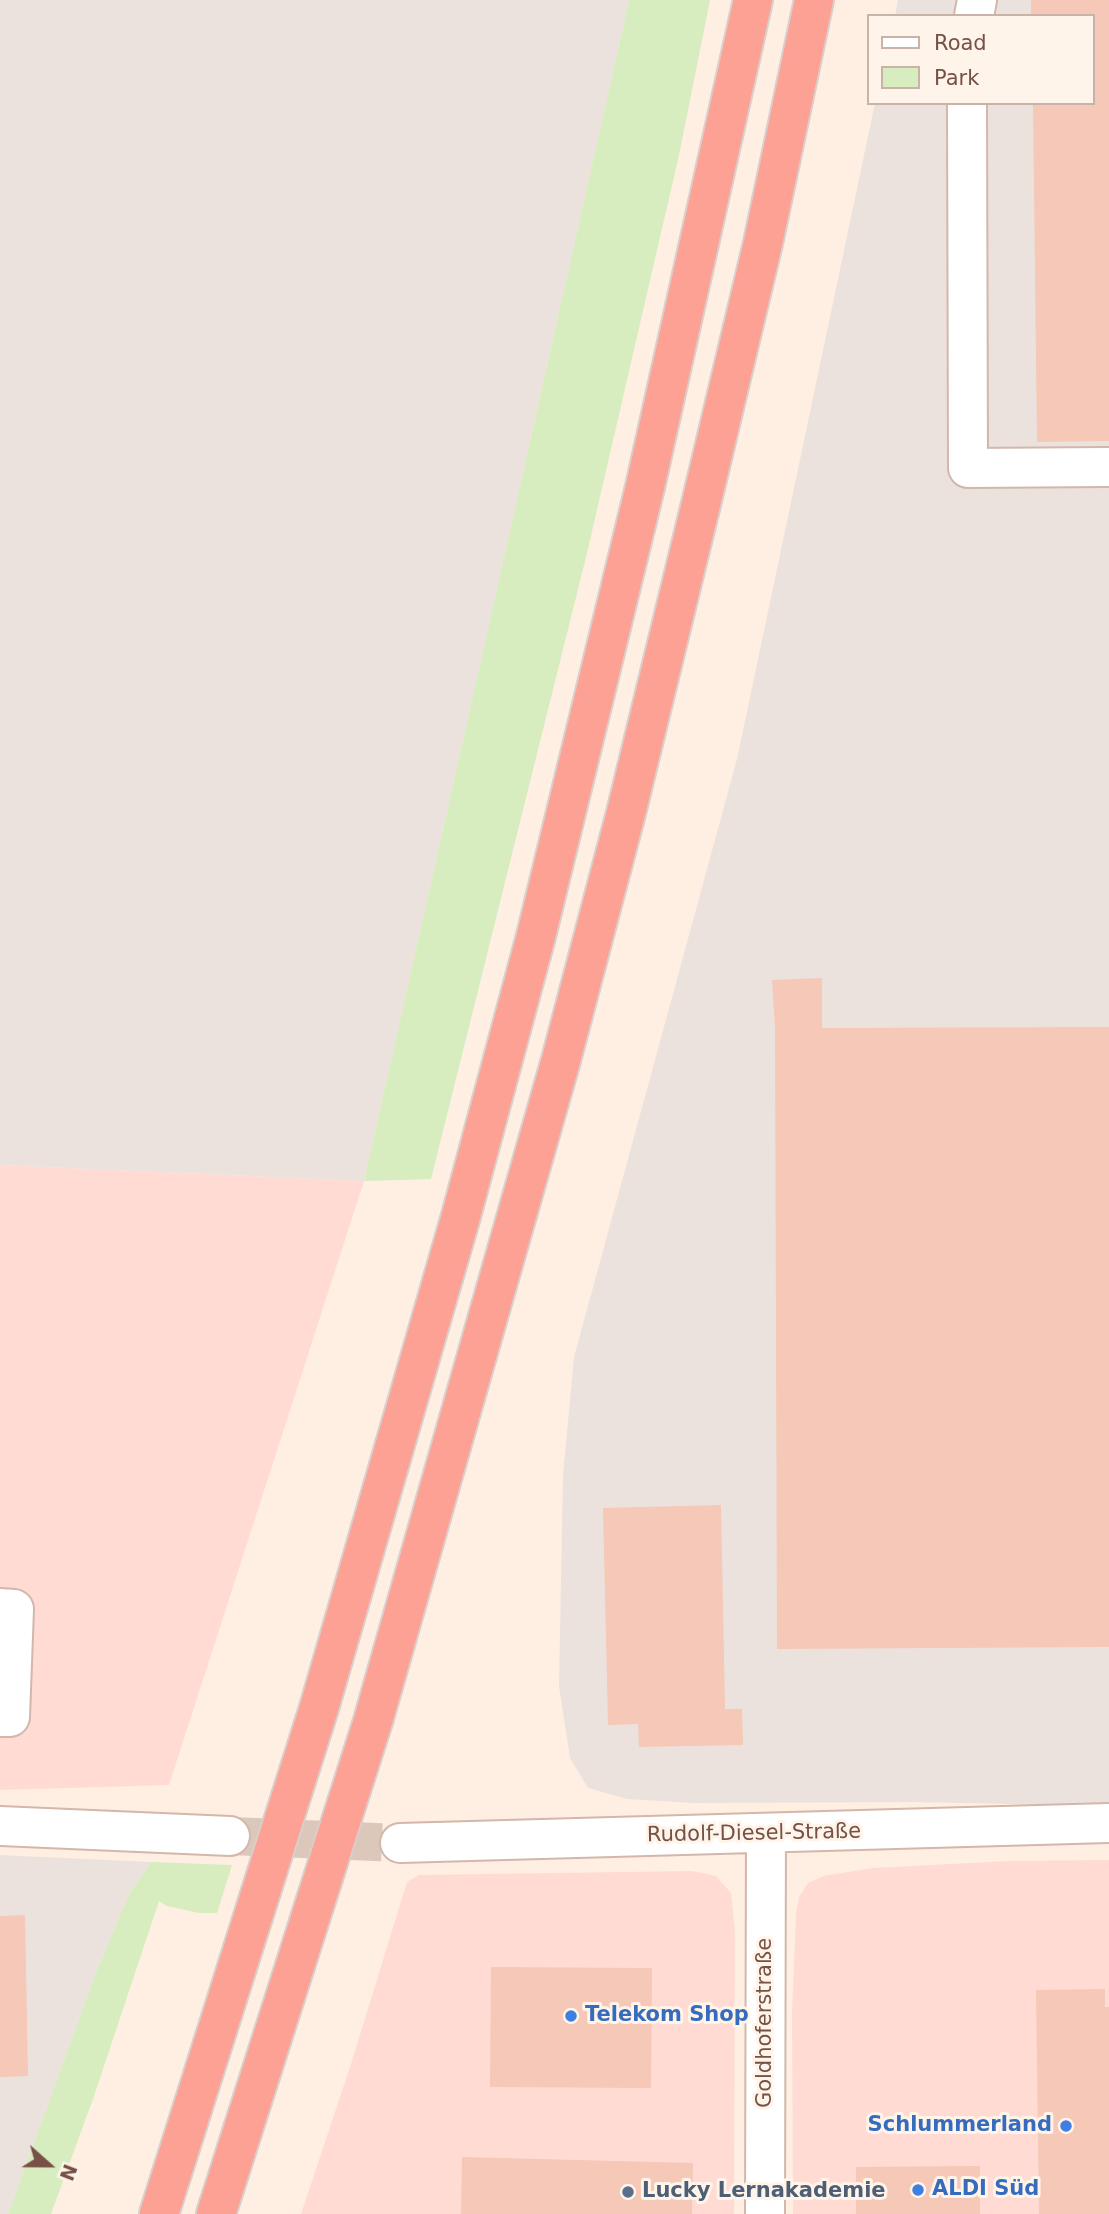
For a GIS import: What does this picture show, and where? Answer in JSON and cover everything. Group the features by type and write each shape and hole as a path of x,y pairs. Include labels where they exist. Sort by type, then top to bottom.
{"highway":[{"path":"159,2214 315,1721 465,1203 536,936 642,500 753,0"},
{"path":"216,2214 373,1721 568,1034 626,813 763,243 814,0"}],"street":[{"path":"967,105 968,468 1109,467"},
{"path":"0,1608 14,1609 10,1717 0,1717"},
{"name":"Rudolf-Diesel-Straße","path":"400,1843 1109,1824"},
{"path":"0,1826 230,1836"},
{"name":"Goldhoferstraße","path":"765,2214 766,1833"}],"shaded area":[{"path":"0,0 629,0 364,1181 0,1165"},
{"path":"898,0 1109,0 1109,1806 918,1802 694,1803 627,1799 588,1788 570,1758 559,1686 563,1475 574,1357 737,759 875,105 1095,105 1095,14 895,14"},
{"path":"0,1165 364,1181 169,1785 0,1790"},
{"path":"0,1855 151,1862 129,1894 97,1970 8,2214 0,2214"},
{"path":"1109,1860 1109,2214 793,2214 792,2012 796,1914 799,1897 808,1883 824,1876 872,1868 1009,1861"},
{"path":"692,1871 716,1876 731,1893 735,1931 734,2214 301,2214 407,1882 419,1875"}],"green space":[{"path":"629,0 710,0 679,155 587,553 431,1179 364,1181"},
{"path":"151,1862 232,1865 217,1913 199,1913 167,1906 159,1901 94,2096 51,2214 8,2214 97,1970 129,1894"}],"building":[{"path":"1031,0 1109,0 1109,441 1037,442 1033,105 1095,105 1095,14 1031,14"},
{"path":"822,978 822,1028 1109,1027 1109,1647 777,1649 775,1029 772,980"},
{"path":"721,1505 725,1709 742,1709 743,1745 639,1747 638,1724 608,1725 603,1508"},
{"path":"25,1915 28,2076 0,2077 0,1916"},
{"name":"Telekom Shop","path":"491,1967 652,1968 651,2088 490,2087"},
{"path":"1105,1989 1105,2007 1109,2007 1109,2214 1039,2214 1036,1990"},
{"path":"462,2157 693,2163 692,2214 461,2214"},
{"name":"ALDI Süd","path":"980,2166 980,2214 856,2214 856,2167"}],"tunnel":[{"path":"230,1836 400,1843"}],"place":[{"name":"Telekom Shop","path":"571,2016"},
{"name":"Schlummerland","path":"1066,2126"},
{"name":"ALDI Süd","path":"918,2190"},
{"name":"Lucky Lernakademie","path":"628,2192"}]}
